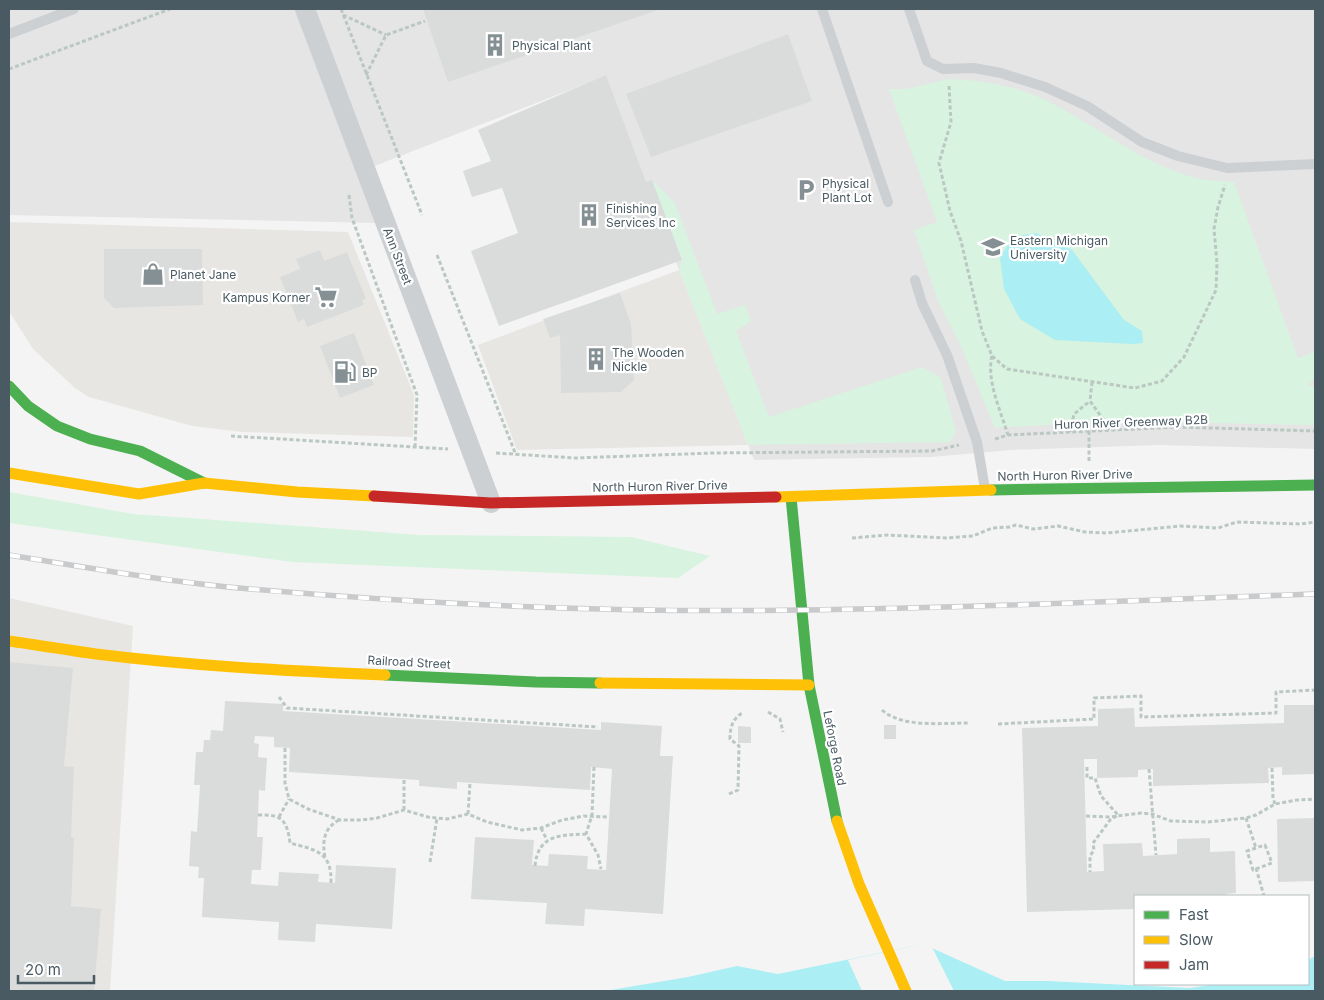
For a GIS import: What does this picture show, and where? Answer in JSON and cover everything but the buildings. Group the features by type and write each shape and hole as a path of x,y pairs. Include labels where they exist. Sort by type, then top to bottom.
{"main road":[{"path":"9,386 28,406 56,426 90,440 140,451 204,483"},
{"name":"North Huron River Drive","path":"9,473 139,494 204,483 297,492 491,503 791,497 985,490 1315,484"},
{"name":"Leforge Road","path":"791,497 809,685 834,814 859,884 906,991"},
{"name":"Railroad Street","path":"9,641 133,658 307,672 536,682 809,685"}],"street":[{"name":"Ann Street","path":"305,9 491,503"}],"lane":[{"path":"9,34 74,9"},
{"path":"822,9 888,202"},
{"path":"909,9 927,61 943,69 974,68 1001,72 1045,86 1087,106 1142,142 1178,156 1227,168 1315,164"},
{"path":"915,280 922,303 947,354 977,442 985,490"}],"path":[{"path":"9,69 170,9"},
{"path":"341,9 422,215"},
{"path":"343,15 386,35"},
{"path":"366,76 386,35 425,21"},
{"path":"943,69 948,80 951,122 939,163 950,211 961,241 982,331 992,356 1007,369 1135,388 1162,381 1184,356 1216,290 1217,263 1214,229 1218,207 1226,182"},
{"path":"348,192 352,218 417,395 415,447"},
{"path":"437,255 516,454"},
{"path":"992,356 990,377 1008,435"},
{"path":"1092,382 1090,401 1110,430"},
{"path":"1070,432 1074,414 1090,401"},
{"name":"Huron River Greenway B2B","path":"231,436 575,458 713,453 932,451 1008,435 1177,427 1315,431"},
{"path":"852,538 887,535 947,538 973,536 992,528 1016,525 1033,529 1058,526 1096,533 1107,533 1180,526 1218,528 1237,522 1301,524 1315,522"},
{"path":"998,724 1094,719 1094,698 1141,696 1141,717 1276,713 1276,692 1315,690"},
{"path":"277,694 287,708 598,727"},
{"path":"882,710 890,717 920,723 968,723"},
{"path":"729,794 738,790 739,746 730,739 730,730 732,721 746,711"},
{"path":"766,712 780,719 783,732"},
{"path":"285,748 284,783 289,799 308,809 340,820 377,818 404,810 447,819 468,814 487,822 522,830 541,828 562,820 592,815 609,817"},
{"path":"594,767 592,815 586,834 598,855 601,869"},
{"path":"1087,767 1087,778 1095,778 1101,796 1118,815"},
{"path":"1272,768 1275,804"},
{"path":"1149,769 1156,855"},
{"path":"404,778 404,810"},
{"path":"468,814 470,783"},
{"path":"279,817 289,799"},
{"path":"1086,816 1109,817 1142,812 1171,821 1208,822 1246,818 1256,815 1275,804 1315,799"},
{"path":"258,815 279,817 285,822 290,843 318,852 325,858"},
{"path":"1090,872 1090,856 1094,850 1093,843 1110,820 1118,815"},
{"path":"430,862 437,818"},
{"path":"1246,818 1256,848"},
{"path":"330,883 331,871 323,848 327,830 332,824 340,820"},
{"path":"541,828 547,840"},
{"path":"535,866 536,856 547,840 561,835 586,834"},
{"path":"1265,844 1272,863 1253,870 1246,851 1256,848 1265,844"},
{"path":"1256,868 1264,895"}],"shaded area":[{"name":"Eastern Michigan University","path":"9,9 1315,9 1315,449 1160,445 1011,450 931,457 754,460 603,77 359,172 378,223 9,215"},
{"path":"9,222 348,232 414,395 413,437 243,432 192,426 89,397 75,388 33,349 9,311"},
{"path":"679,270 748,445 517,450 478,345"},
{"path":"9,598 133,626 110,991 9,991"}],"green space":[{"path":"948,79 995,84 1030,93 1060,108 1152,161 1172,170 1197,178 1234,182 1298,358 1315,352 1315,377 1308,386 1315,386 1315,425 1109,421 995,428 961,346 938,301 914,230 937,222 889,89 906,89"},
{"path":"652,180 675,203 717,314 745,305 751,321 736,331 769,417 922,367 941,378 956,432 950,442 748,445 679,270 682,260"},
{"path":"9,492 133,514 420,535 631,537 710,556 678,578 292,562 9,523"}],"water":[{"path":"1036,233 1072,250 1124,320 1142,331 1143,343 1055,340 1020,319 1004,289 1000,258 1012,237"},
{"path":"923,944 1005,981 1047,981 1190,988 1210,985 1309,985 1309,959 1315,956 1315,991 605,991 688,977 737,966 778,974"}],"pier":[{"path":"927,943 931,945 954,991 862,991 848,960"}],"railway":[{"path":"9,555 159,579 220,586 319,595 526,607 733,611 866,609 1315,594"}],"traffic: fast":[{"path":"9,386 28,406 57,426 90,439 140,451 204,483"},
{"path":"991,490 1315,485"},
{"path":"791,497 809,685 837,821"},
{"path":"385,675 600,683"}],"traffic: slow":[{"path":"9,473 139,494 204,483 297,492 374,496"},
{"path":"776,497 991,490"},
{"path":"9,641 168,662 385,675"},
{"path":"600,683 809,685"},
{"path":"837,821 859,884 906,991"}],"traffic: jam":[{"path":"374,496 491,503 776,497"}],"place":[{"name":"Physical Plant","path":"495,45"},
{"name":"Physical Plant Lot","path":"806,190"},
{"name":"Finishing Services Inc","path":"589,215"},
{"name":"Eastern Michigan University","path":"993,247"},
{"name":"Planet Jane","path":"153,274"},
{"name":"Kampus Korner","path":"326,297"},
{"name":"The Wooden Nickle","path":"596,359"},
{"name":"BP","path":"345,372"}]}
